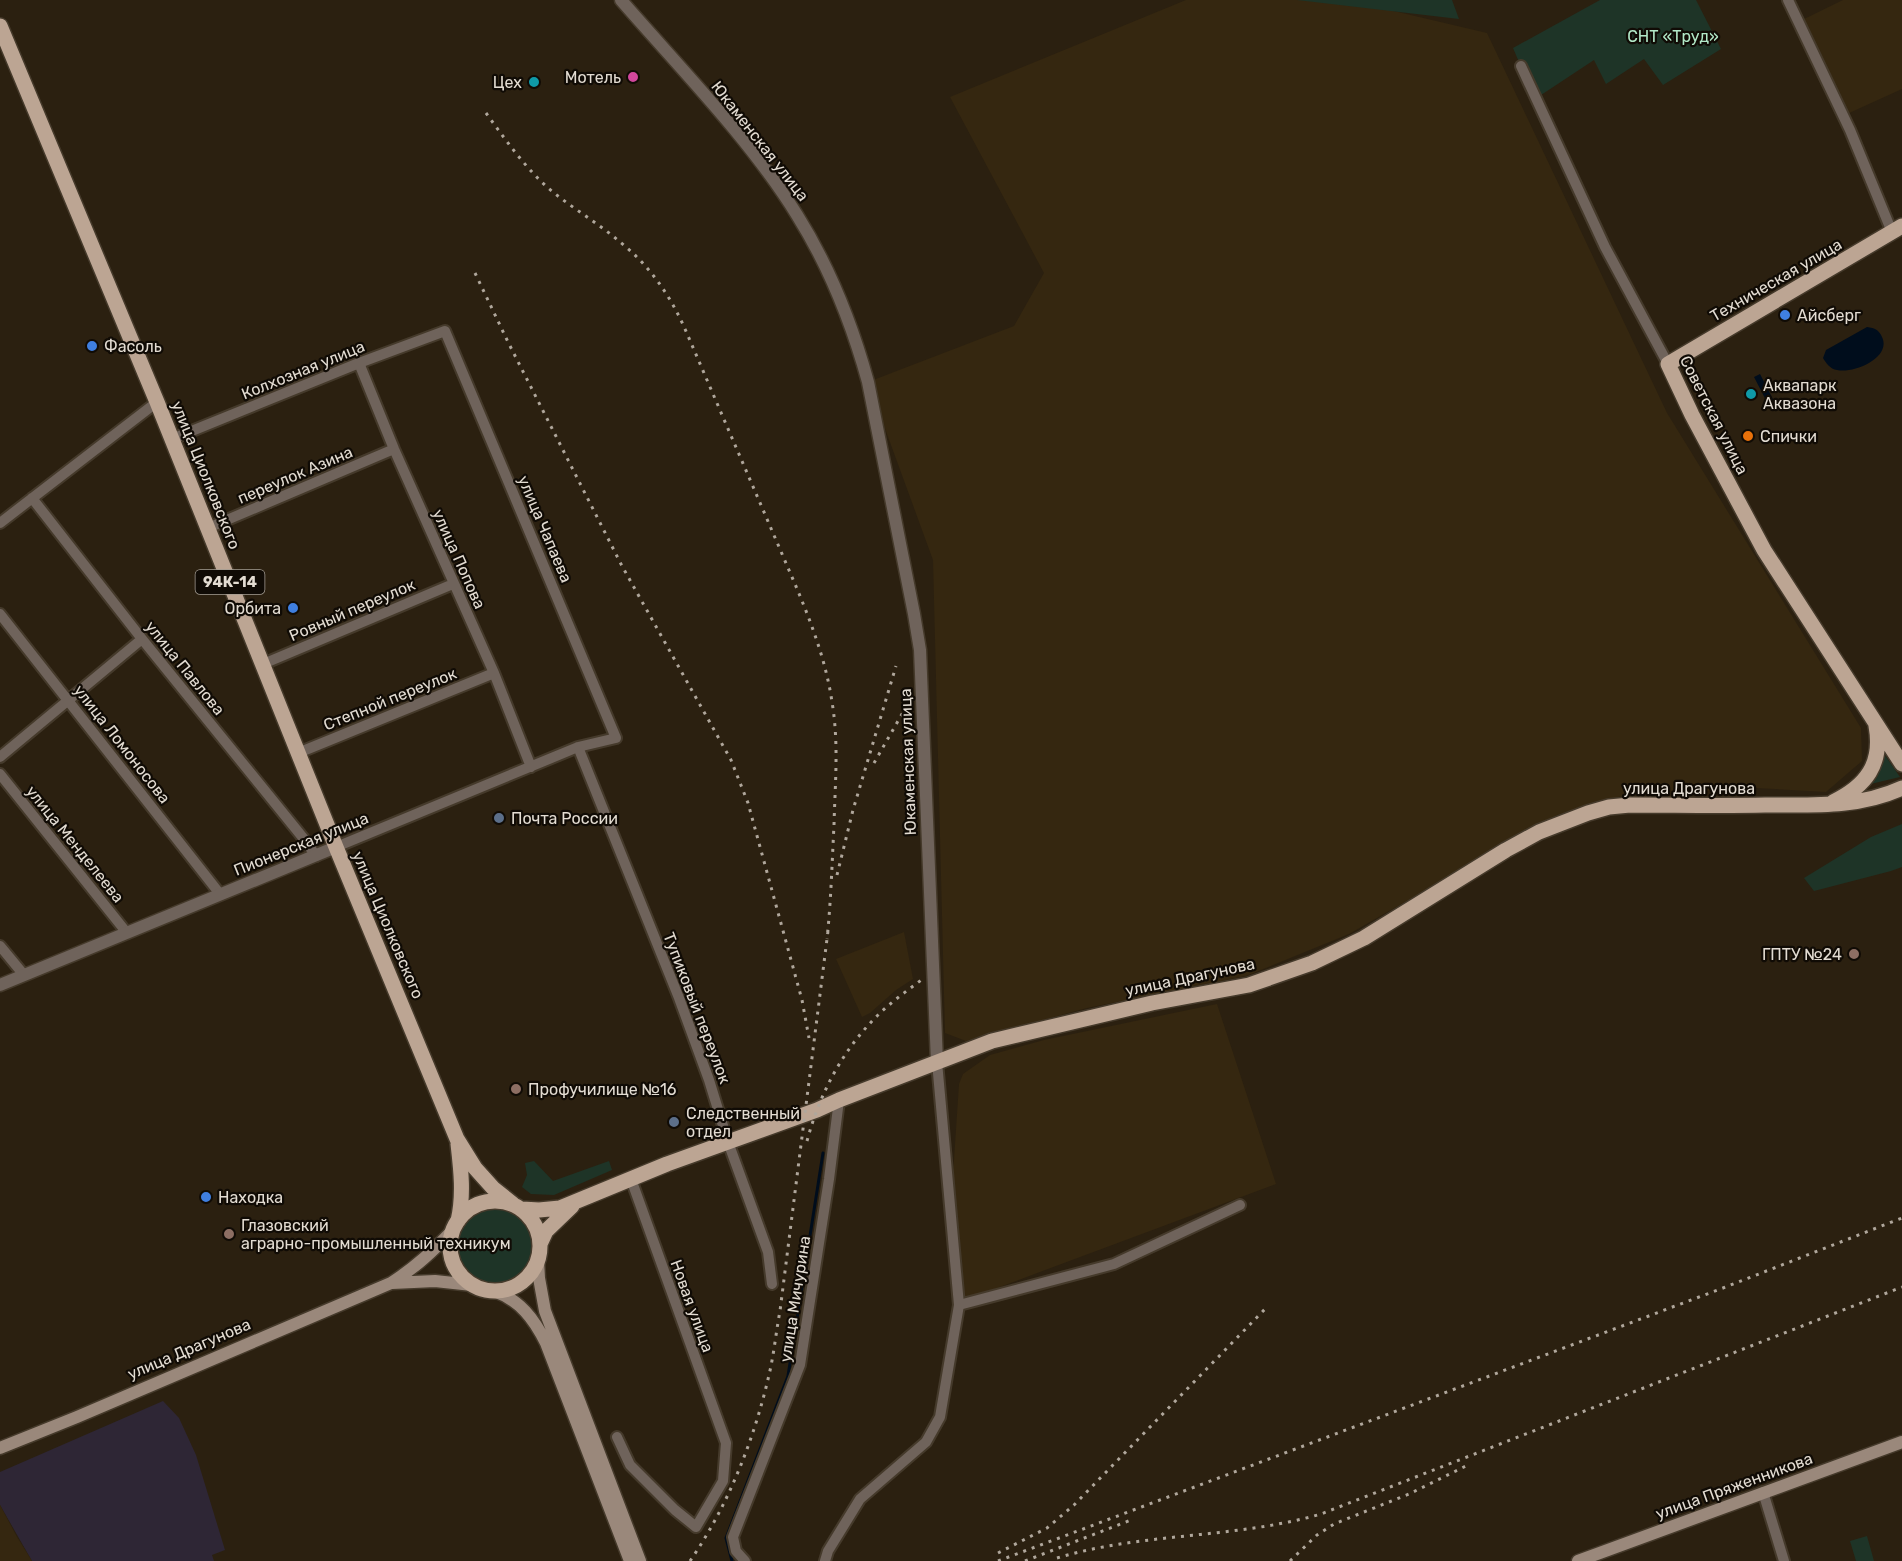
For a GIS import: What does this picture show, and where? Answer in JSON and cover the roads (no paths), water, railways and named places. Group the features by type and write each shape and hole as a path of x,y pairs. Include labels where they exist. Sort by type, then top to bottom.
{"main road":[{"name":"улица Циолковского","path":"0,26 157,402 336,848 457,1138 475,1168 493,1188 517,1207"},
{"name":"Техническая улица","path":"1668,364 1897,229"},
{"name":"Советская улица","path":"1668,364 1764,550 1902,764"},
{"path":"1828,805 1846,796 1871,772 1879,741 1876,723"},
{"name":"улица Драгунова","path":"517,1207 538,1210 560,1208 992,1041 1152,1003 1249,986 1312,963 1364,938 1522,841 1587,813 1630,804 1828,805 1872,800 1902,788"},
{"name":"улица Циолковского","path":"455,1225 461,1206 462,1181 457,1138"},
{"name":"улица Драгунова","path":"540,1244 546,1231 555,1221 585,1198"},
{"path":"630,1561 629,1545 545,1311 539,1278 540,1244 536,1227 530,1216 502,1201 484,1202 474,1206 464,1213 455,1225 450,1246 459,1273 472,1285 494,1291 514,1301 530,1316 538,1328 629,1545 640,1561"},
{"name":"улица Драгунова","path":"0,1448 391,1283 420,1263 455,1225"},
{"path":"494,1291 515,1286 524,1280 538,1260"},
{"name":"улица Драгунова","path":"391,1283 435,1281 472,1285"},
{"name":"улица Пряженникова","path":"1578,1561 1902,1442"}],"street":[{"name":"Юкаменская улица","path":"621,0 719,112 777,184 812,241 830,278 861,356 868,382 920,650 938,1062 959,1305 940,1416 926,1442 860,1499 828,1551 825,1561"},
{"path":"1788,0 1897,229"},
{"name":"Советская улица","path":"1521,66 1605,247 1668,364"},
{"name":"Колхозная улица","path":"172,439 359,363 445,331"},
{"name":"улица Чапаева","path":"445,331 616,738"},
{"name":"улица Попова","path":"359,363 394,449 494,673 531,767"},
{"path":"0,523 157,402"},
{"name":"переулок Азина","path":"208,528 394,449"},
{"name":"улица Павлова","path":"32,498 316,856"},
{"name":"Ровный переулок","path":"263,664 453,584"},
{"name":"улица Ломоносова","path":"0,614 220,894"},
{"path":"0,757 142,639"},
{"name":"Степной переулок","path":"298,753 494,673"},
{"name":"Пионерская улица","path":"0,986 579,747 616,738"},
{"name":"Тупиковый переулок","path":"579,747 709,1080 728,1142 768,1252 772,1284"},
{"name":"улица Менделеева","path":"0,774 127,933"},
{"path":"0,946 24,975"},
{"name":"улица Мичурина","path":"745,1561 736,1551 733,1537 800,1365 839,1100"},
{"name":"Новая улица","path":"618,1437 630,1465 675,1510 696,1527 723,1481 726,1443 631,1179"},
{"path":"959,1305 1114,1264 1240,1205"},
{"path":"1764,1492 1784,1561"}],"water":[{"path":"1867,327 1876,330 1882,337 1884,345 1876,358 1861,367 1844,371 1829,366 1823,358 1826,350"},
{"path":"1760,374 1776,405 1770,408 1754,377"}],"waterway":[{"path":"732,1561 726,1538 788,1376 823,1153"}],"railway":[{"path":"486,113 538,179 631,251 673,304 801,598 826,672 835,733 834,825 827,939"},
{"path":"475,273 622,566 731,760 748,803 802,1000 809,1038"},
{"path":"837,875 853,810 896,666"},
{"path":"874,763 910,700"},
{"path":"690,1561 716,1518 738,1472 756,1424 771,1367 828,931"},
{"path":"807,1141 818,1106 843,1058 853,1044 882,1011 924,978"},
{"path":"998,1561 1723,1288 1902,1218"},
{"path":"1057,1558 1122,1544 1256,1528 1321,1514 1902,1287"},
{"path":"998,1553 1047,1528 1074,1505 1266,1308"},
{"path":"1290,1561 1317,1535 1334,1524 1409,1494 1466,1466"},
{"path":"1025,1561 1131,1520"}],"place":[{"name":"Мотель","path":"633,77"},
{"name":"Цех","path":"534,82"},
{"name":"Айсберг","path":"1785,315"},
{"name":"Фасоль","path":"92,346"},
{"name":"Аквапарк Аквазона","path":"1751,394"},
{"name":"Спички","path":"1748,436"},
{"name":"Орбита","path":"293,608"},
{"name":"Почта России","path":"499,818"},
{"name":"ГПТУ №24","path":"1854,954"},
{"name":"Профучилище №16","path":"516,1089"},
{"name":"Следственный отдел","path":"674,1122"},
{"name":"Находка","path":"206,1197"},
{"name":"Глазовский аграрно-промышленный техникум","path":"229,1234"}],"park label":[{"name":"СНТ «Труд»","path":"1673,36"}]}
